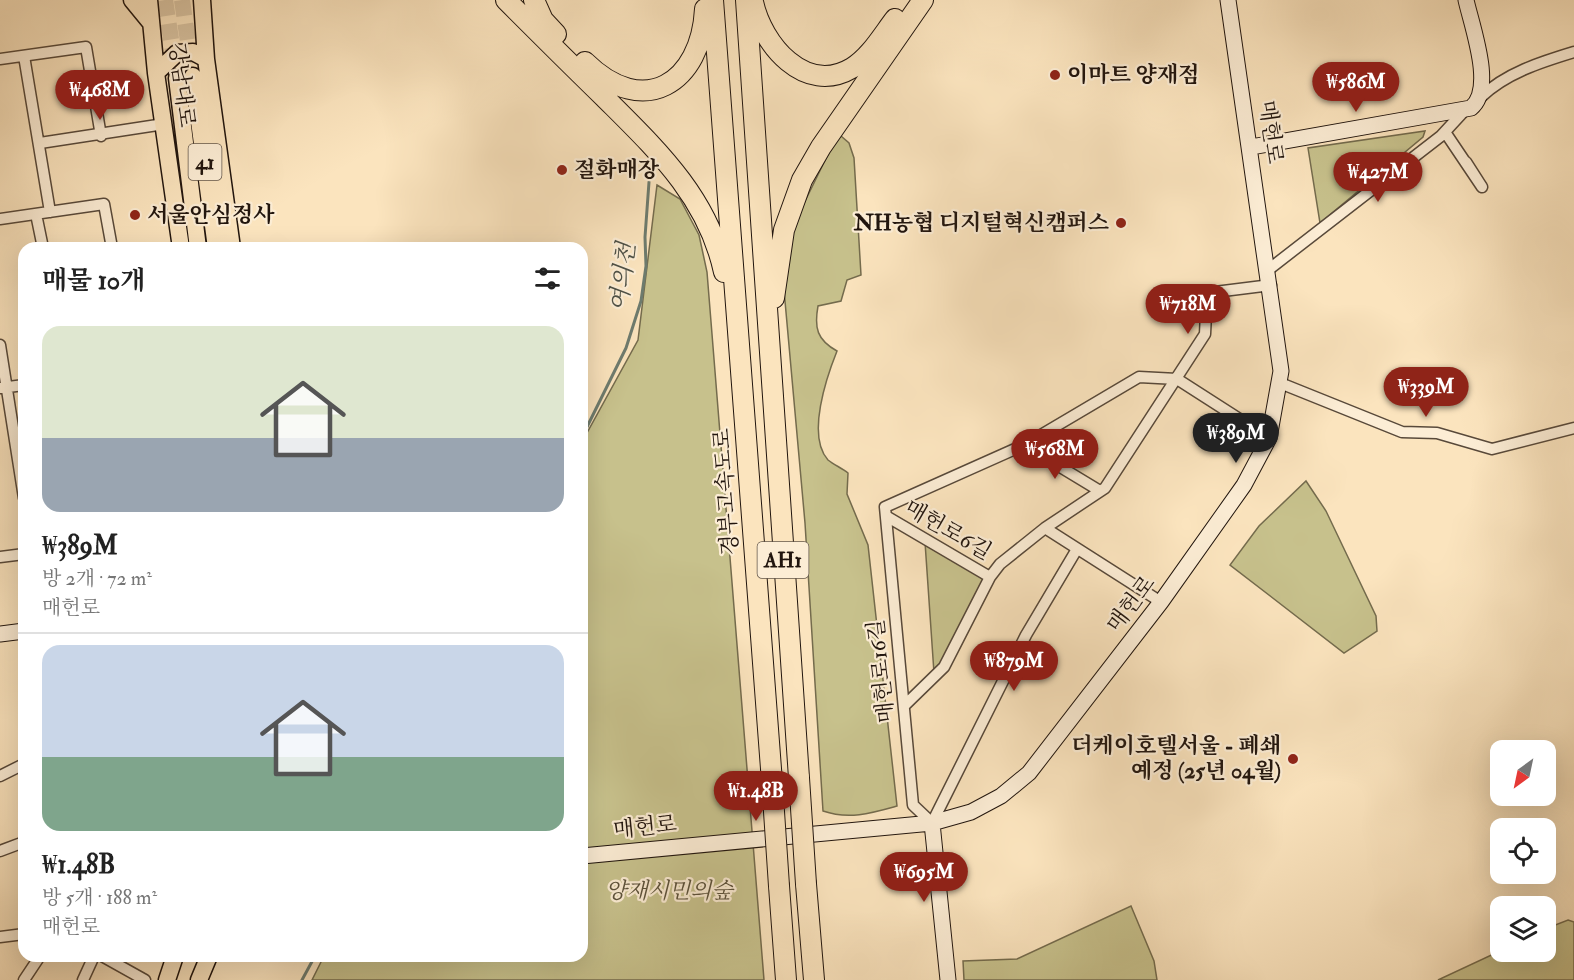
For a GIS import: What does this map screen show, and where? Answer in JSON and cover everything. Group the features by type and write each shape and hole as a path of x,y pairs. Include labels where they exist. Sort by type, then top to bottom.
{"highway":[{"path":"506,0 656,149 692,194 716,239 740,351"},
{"path":"534,0 547,25 599,76 620,88 642,91 661,88 685,69 701,38 706,0"},
{"name":"경부고속도로","path":"713,0 786,980"},
{"name":"AH1","path":"746,0 814,980"},
{"path":"753,0 763,30 781,55 802,70 823,75 843,72 860,62 909,0"},
{"path":"768,342 782,239 802,180 821,147 923,0"}],"main road":[{"path":"132,0 145,13 152,26"},
{"name":"강남대로","path":"149,0 156,73 180,242"},
{"path":"202,0 206,59"},
{"path":"206,59 212,0"},
{"name":"매헌로","path":"588,855 932,823 981,807 1001,796 1029,774 1161,602 1244,485 1269,438 1280,383 1269,278 1228,0"},
{"path":"1251,147 1466,110 1475,105 1481,97 1482,74 1466,0"},
{"path":"156,73 177,53 193,52 206,59"},
{"name":"강남대로","path":"206,59 231,242"},
{"name":"41","path":"198,242 185,77 215,242"},
{"path":"0,634 18,632"},
{"path":"932,823 948,980"},
{"path":"167,980 173,962"},
{"path":"199,980 206,962"}],"street":[{"path":"0,59 86,47 101,136"},
{"path":"1481,97 1511,76 1574,52"},
{"path":"24,56 50,212"},
{"path":"1269,278 1446,132 1466,110"},
{"path":"40,143 101,136 164,124"},
{"path":"1446,132 1482,187"},
{"path":"0,219 104,204 111,242"},
{"path":"36,214 42,242"},
{"name":"매헌로6길","path":"905,705 944,667 990,577 1000,564 1045,528 1105,488 1205,334 1207,293 1269,278"},
{"path":"0,345 4,388 18,465"},
{"path":"885,511 1024,445 1139,377 1177,379 1269,438"},
{"path":"1280,383 1402,432 1437,433 1492,448 1574,428"},
{"path":"1024,445 1100,491"},
{"name":"매헌로6길","path":"885,511 990,577"},
{"name":"매헌로16길","path":"885,511 885,533 905,705 913,805 932,823"},
{"path":"1045,528 1161,602"},
{"path":"932,823 1026,635 1077,549"},
{"path":"0,557 18,555"},
{"path":"0,776 18,767"},
{"path":"0,851 18,844"},
{"path":"0,937 18,935"},
{"path":"24,980 36,962"},
{"path":"83,980 91,962"},
{"path":"113,962 145,980"}],"green space":[{"path":"1425,131 1423,137 1320,223 1308,148"},
{"path":"841,136 849,143 854,158 861,275 847,280 841,301 818,306 816,321 821,338 837,351 820,406 819,436 828,460 848,473 847,494 868,545 897,806 851,815 823,811 805,523 784,290 787,238 835,140"},
{"name":"양재시민의숲","path":"657,185 680,199 699,235 707,272 764,980 312,980 321,962 588,962 588,431 638,340"},
{"path":"1306,481 1326,511 1376,616 1377,631 1344,653 1230,565 1259,526"},
{"path":"925,542 985,576 942,664 934,673"},
{"path":"1131,906 1154,961 1157,980 964,980 963,961 1017,959"},
{"path":"1568,920 1574,922 1574,980 1438,980 1490,956 1490,962 1556,962 1556,925"}],"waterway":[{"name":"여의천","path":"588,425 626,348 641,301 646,266 645,237 649,182"},
{"name":"여의천","path":"302,980 312,962"}],"tunnel":[{"path":"165,0 177,78"},
{"path":"182,0 193,76"}],"place":[{"name":"이마트 양재점","path":"1055,75"},
{"name":"절화매장","path":"562,170"},
{"name":"서울안심정사","path":"135,215"},
{"name":"NH농협 디지털혁신캠퍼스","path":"1121,223"},
{"name":"더케이호텔서울 - 폐쇄 예정 (25년 04월)","path":"1293,759"}]}
